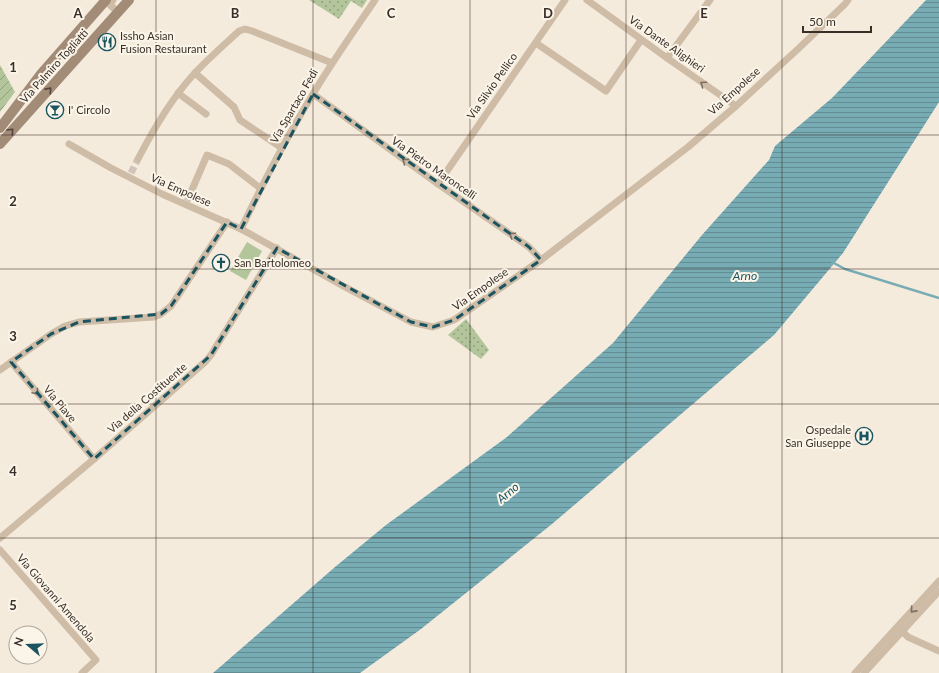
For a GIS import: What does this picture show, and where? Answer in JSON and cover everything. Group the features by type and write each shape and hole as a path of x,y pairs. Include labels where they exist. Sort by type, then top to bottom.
{"main road":[{"name":"Via Palmiro Togliatti","path":"0,128 41,74 106,0"},
{"name":"Via Palmiro Togliatti","path":"0,144 129,0"}],"street":[{"path":"113,0 110,5 118,12"},
{"name":"Via Spartaco Fedi","path":"241,229 260,188 313,94 332,63 376,0"},
{"name":"Via Silvio Pellico","path":"438,184 565,0"},
{"name":"Via Dante Alighieri","path":"587,0 641,40 736,106"},
{"path":"667,58 710,0"},
{"name":"Via Empolese","path":"68,144 130,175 162,194 187,203 241,229 411,322 433,327 454,320 541,260 688,147 736,106 798,49 848,0"},
{"path":"138,159 161,118 178,93 195,73 239,31 245,29 252,30 332,63"},
{"path":"536,43 606,91 641,40"},
{"path":"195,73 234,107 240,120 282,148"},
{"path":"178,93 206,114"},
{"name":"Via Pietro Maroncelli","path":"313,94 529,247 541,260"},
{"path":"191,192 207,154 229,164 260,188"},
{"path":"0,370 51,334 65,326 79,322 154,317 161,314 171,306 227,222"},
{"name":"Via della Costituente","path":"0,538 94,459 196,370 211,355 277,248"},
{"name":"Via Piave","path":"11,362 94,459"},
{"name":"Via Giovanni Amendola","path":"0,550 96,660 82,673"},
{"path":"855,673 939,581"},
{"path":"864,673 939,591"},
{"path":"902,632 908,637 939,651"}],"highlighted area":[{"path":"313,94 529,247 541,260 454,320 433,327 411,322 277,248 211,355 94,459 11,362 51,334 79,322 161,314 171,306 227,222 241,229"}],"green space":[{"path":"309,0 367,0 362,8 351,1 339,19"},
{"path":"0,65 15,92 0,112"},
{"path":"247,242 262,251 246,280 230,271"},
{"path":"466,319 489,350 481,359 448,335"}],"water":[{"name":"Arno","path":"926,0 939,0 939,102 843,253 774,335 552,524 421,629 360,673 213,673 335,567 386,525 507,437 613,343 702,235 769,160 775,146 832,98"}],"waterway":[{"path":"832,262 845,269 939,298"}],"tunnel":[{"path":"131,173 138,159"},
{"path":"187,201 191,192"}],"place":[{"name":"Issho Asian Fusion Restaurant","path":"107,42"},
{"name":"I' Circolo","path":"55,110"},
{"name":"San Bartolomeo","path":"221,263"},
{"name":"Ospedale San Giuseppe","path":"864,436"}]}
